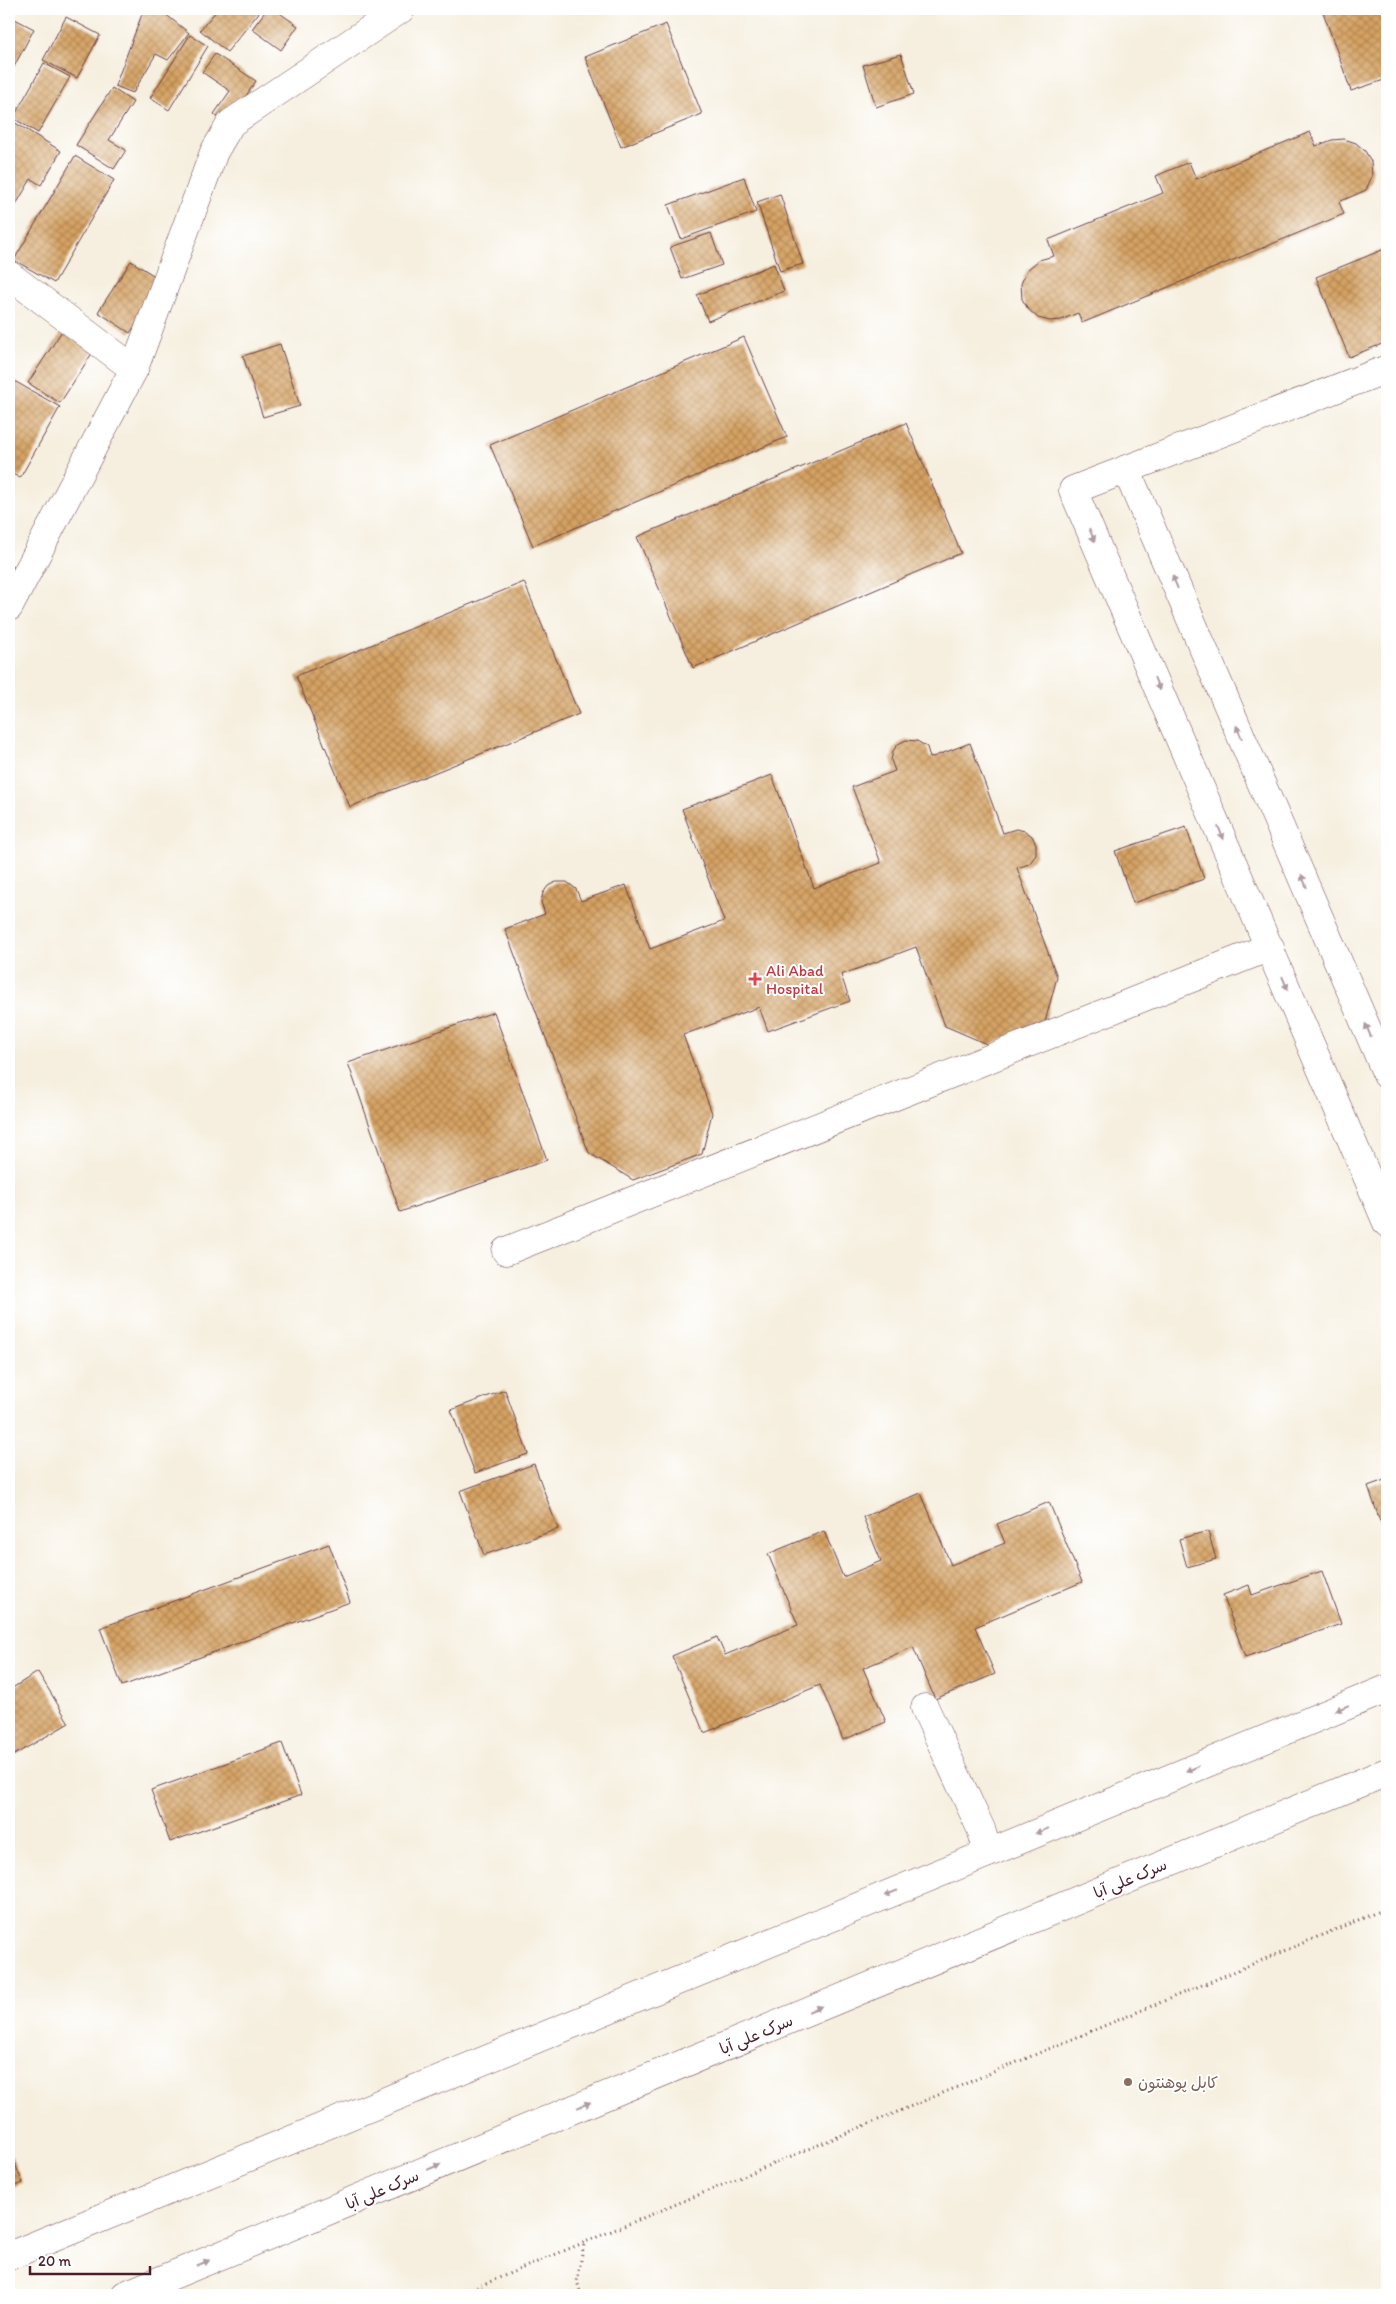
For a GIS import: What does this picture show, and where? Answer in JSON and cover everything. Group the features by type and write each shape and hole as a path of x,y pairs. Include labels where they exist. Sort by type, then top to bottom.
{"street":[{"path":"9,607 134,369 214,152 230,122 401,9"},
{"path":"9,275 134,369"},
{"path":"1387,369 1073,490 1387,1223"},
{"path":"1126,469 1387,1075"},
{"path":"506,1251 1270,947"},
{"path":"9,2256 1387,1689"},
{"path":"925,1708 981,1828 988,1854"},
{"name":"سرک علی آبا","path":"125,2295 1387,1772"}],"path":[{"path":"458,2295 1387,1908"},
{"path":"580,2295 577,2281 584,2243"}],"building":[{"path":"144,9 159,9 189,33 168,60 156,54 133,93 115,86"},
{"path":"218,9 262,9 227,52 200,30"},
{"path":"267,9 274,9 298,26 281,50 252,29"},
{"path":"1322,9 1387,9 1387,79 1351,91"},
{"path":"66,17 100,35 77,78 43,60"},
{"path":"13,18 34,29 9,76 9,27"},
{"path":"666,24 702,114 621,147 585,57"},
{"path":"190,35 208,46 169,110 150,98"},
{"path":"215,54 256,81 227,124 214,114 230,91 202,72"},
{"path":"901,54 914,94 876,107 863,65"},
{"path":"44,63 70,77 38,133 13,118"},
{"path":"112,88 133,102 109,140 126,150 114,169 76,145"},
{"path":"9,119 61,151 41,185 31,179 14,208 9,205"},
{"path":"1310,132 1316,146 1332,140 1344,139 1356,143 1365,151 1371,161 1372,176 1366,190 1339,202 1344,214 1082,323 1078,313 1061,320 1050,321 1038,318 1028,309 1022,299 1021,284 1027,270 1039,260 1054,256 1048,240 1163,193 1156,176 1189,162 1196,179"},
{"path":"75,156 114,180 54,283 14,260"},
{"path":"744,177 756,212 681,239 668,205"},
{"path":"780,194 803,264 780,271 757,202"},
{"path":"711,233 722,265 682,279 670,247"},
{"path":"1387,248 1387,342 1349,357 1316,277"},
{"path":"131,261 164,282 130,333 98,312"},
{"path":"774,264 784,291 708,321 697,295"},
{"path":"64,328 96,347 60,403 28,383"},
{"path":"744,337 787,437 533,546 490,445"},
{"path":"280,344 300,406 263,417 243,356"},
{"path":"9,378 60,407 20,478 9,472"},
{"path":"906,423 961,553 693,668 637,537"},
{"path":"9,564 14,567 9,577"},
{"path":"524,582 579,714 350,807 296,676"},
{"path":"906,740 917,741 927,747 930,758 970,743 1003,833 1016,829 1025,831 1032,836 1036,844 1036,855 1029,864 1017,868 1057,977 1045,1022 989,1045 945,1026 916,947 841,975 850,1001 768,1031 759,1007 683,1035 712,1113 702,1154 633,1180 589,1153 505,929 545,914 541,902 543,893 548,886 556,882 567,882 576,889 581,901 626,885 650,949 724,921 682,809 772,775 814,888 881,863 852,787 895,771 891,760 893,751 898,744"},
{"path":"1186,827 1204,879 1133,903 1115,851"},
{"path":"494,1012 547,1160 400,1212 348,1063"},
{"path":"505,1390 528,1454 475,1473 451,1410"},
{"path":"534,1464 558,1529 484,1555 460,1491"},
{"path":"1387,1479 1387,1518 1380,1521 1368,1486"},
{"path":"921,1493 951,1565 1005,1543 997,1524 1049,1502 1082,1582 975,1627 995,1674 935,1699 913,1647 863,1668 886,1722 843,1740 820,1685 704,1733 672,1656 717,1637 725,1655 798,1625 768,1554 824,1531 843,1577 881,1561 863,1517"},
{"path":"1208,1531 1216,1559 1187,1567 1179,1539"},
{"path":"329,1544 350,1602 122,1686 100,1628"},
{"path":"1322,1571 1341,1624 1245,1657 1223,1595 1249,1585 1252,1595"},
{"path":"38,1672 69,1723 9,1758 9,1690"},
{"path":"282,1743 301,1795 170,1842 151,1790"},
{"path":"9,2150 23,2183 9,2188"}],"place":[{"name":"Ali Abad Hospital","path":"755,979"},
{"name":"کابل پوهنتون","path":"1128,2082"}]}
